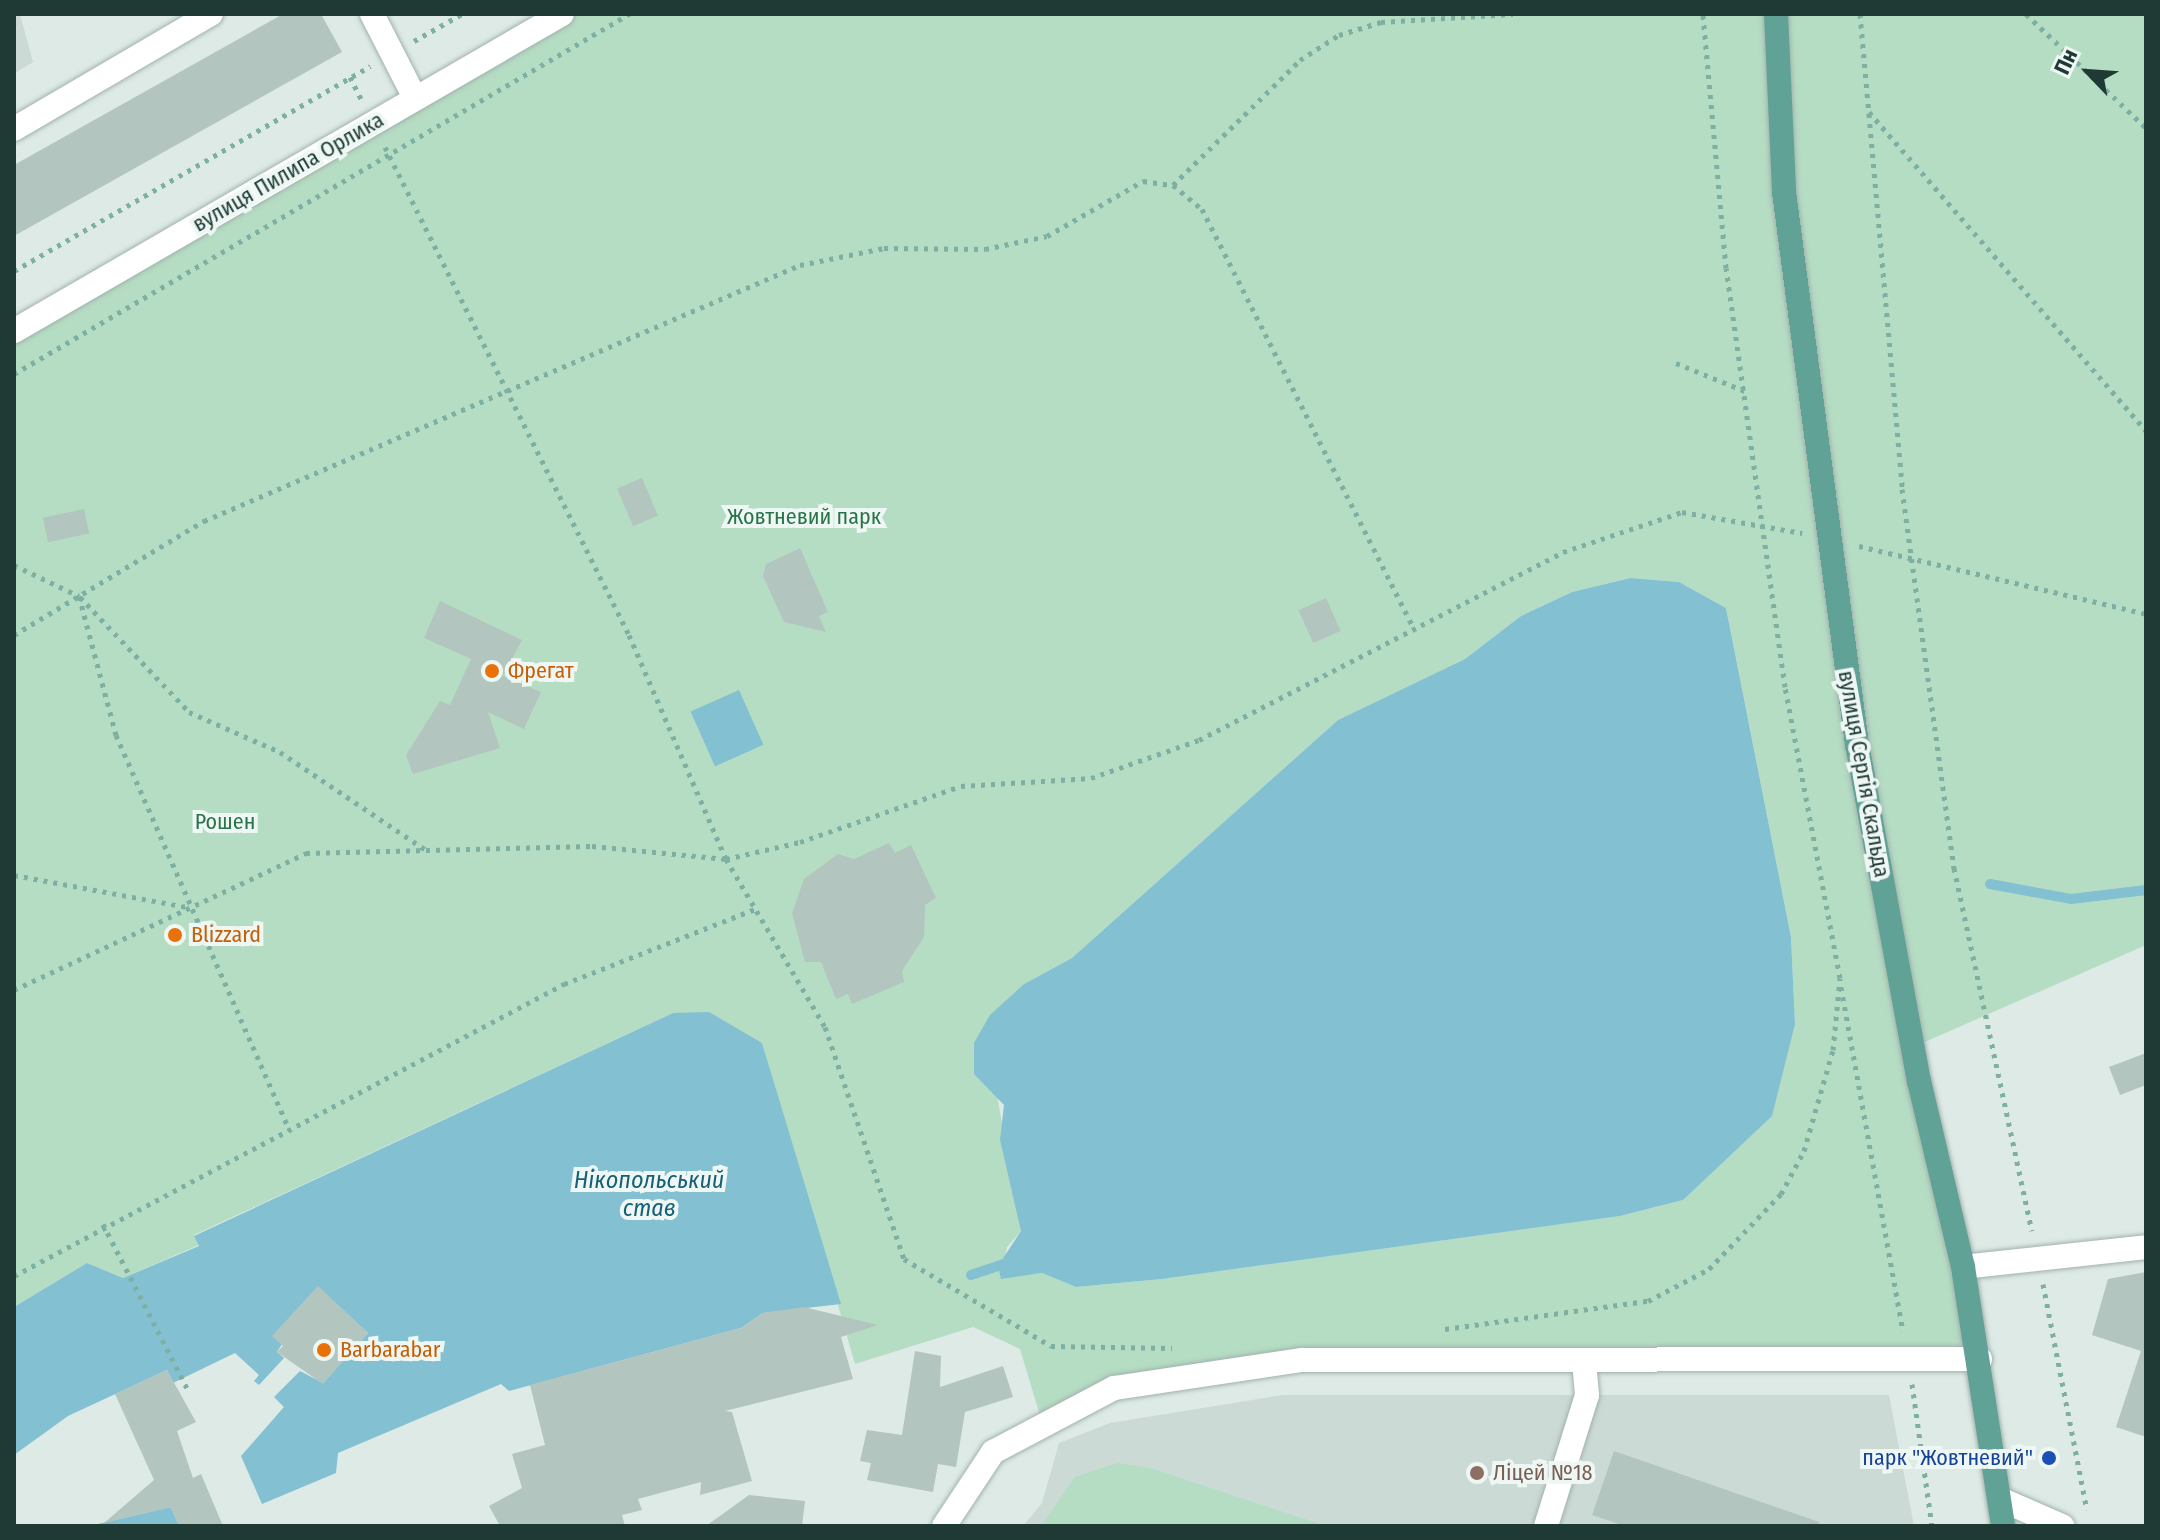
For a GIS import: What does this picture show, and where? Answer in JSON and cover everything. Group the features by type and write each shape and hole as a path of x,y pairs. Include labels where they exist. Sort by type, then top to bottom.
{"main road":[{"name":"вулиця Сергія Скальда","path":"1776,14 1786,208 1857,744 1919,1081 1963,1267 1980,1359 2003,1526"}],"street":[{"path":"14,129 211,14"},
{"path":"372,14 415,98"},
{"name":"вулиця Пилипа Орлика","path":"14,331 562,14"},
{"path":"1963,1267 2146,1247"},
{"path":"944,1526 993,1452 1114,1388 1302,1360 1909,1362 1980,1359"},
{"path":"1546,1526 1587,1395 1584,1362"},
{"path":"2000,1499 2062,1526"}],"path":[{"path":"14,271 462,14"},
{"path":"14,374 629,14"},
{"path":"1173,185 1300,60 1339,35 1381,22 1513,14"},
{"path":"1703,14 1726,268 1766,525 1785,687 1909,1362 1932,1526"},
{"path":"1860,14 1912,559 1954,868 2038,1257 2090,1526"},
{"path":"2026,14 2146,128"},
{"path":"350,77 629,635 726,859 825,1027 904,1259 1051,1346 1182,1348"},
{"path":"1868,111 2146,431"},
{"path":"14,635 204,521 800,265 884,248 985,249 1047,236 1143,181 1173,185 1202,209 1414,628"},
{"path":"1676,363 1746,392"},
{"path":"14,990 306,853 592,846 726,859 800,842 961,786 1026,786 1132,766 1199,740 1563,552 1682,512 1766,525"},
{"path":"1912,559 2146,614"},
{"path":"14,565 79,596 189,712 280,752 428,852"},
{"path":"79,596 116,735 187,907 288,1126"},
{"path":"14,875 187,907"},
{"path":"14,1276 103,1224 564,984 755,909"},
{"path":"1427,1332 1648,1301 1709,1269 1781,1194 1804,1151 1833,1050 1840,978"},
{"path":"103,1224 188,1390"}],"shaded area":[{"path":"14,14 20,14 33,62 14,74"},
{"name":"Ліцей №18","path":"1282,1395 1889,1395 1914,1526 1023,1526 1042,1503 1059,1443 1110,1423"}],"green space":[{"name":"Жовтневий парк","path":"558,14 2146,14 2146,945 1911,1048 1977,1359 1303,1358 1113,1385 1042,1422 1020,1349 973,1327 855,1364 762,1043 673,1013 194,1235 199,1245 123,1278 87,1263 14,1307 14,323","holes":["1629,578 1679,582 1726,608 1791,937 1795,1024 1683,1200 1620,1216 1162,1279 1076,1287 1042,1273 1001,1278 1007,1247 1021,1231 997,1095 1024,984 1072,958 1338,720 1465,659 1521,616 1572,592"]},
{"path":"1117,1463 1150,1468 1326,1526 1041,1526 1075,1477"}],"water":[{"path":"1630,578 1679,582 1726,608 1791,937 1795,1024 1772,1116 1683,1200 1620,1216 1162,1279 1076,1287 1042,1273 1001,1279 998,1266 1021,1231 1000,1140 1004,1105 974,1074 974,1043 990,1015 1024,984 1072,958 1338,720 1465,659 1521,616 1572,592"},
{"path":"739,690 763,745 715,766 691,712"},
{"name":"Нікопольський став","path":"709,1012 762,1043 841,1304 763,1313 741,1328 509,1391 501,1384 338,1453 336,1473 262,1504 241,1456 284,1407 274,1397 300,1371 323,1383 368,1333 318,1287 277,1352 284,1358 259,1385 254,1381 259,1375 235,1353 173,1383 167,1370 68,1416 14,1455 14,1307 87,1263 123,1278 199,1246 194,1236 673,1013"},
{"path":"171,1507 179,1526 89,1526"}],"building":[{"path":"283,14 321,14 342,52 14,236 14,165"},
{"path":"642,478 658,516 633,526 617,489"},
{"path":"84,509 89,533 48,542 43,518"},
{"path":"800,548 828,612 819,616 826,632 784,622 763,576 766,564"},
{"path":"1326,598 1341,631 1313,643 1299,610"},
{"path":"440,601 522,640 503,676 541,692 524,729 488,712 500,748 413,774 406,755 440,701 450,705 471,659 424,638"},
{"path":"889,843 895,853 911,845 936,898 925,905 924,937 902,971 904,982 852,1004 848,994 836,999 821,962 805,962 792,913 804,879 838,854 854,859"},
{"path":"2146,1053 2146,1085 2120,1095 2109,1067"},
{"path":"2146,1272 2146,1437 2116,1427 2141,1351 2092,1335 2108,1279"},
{"path":"318,1286 368,1333 323,1384 277,1352 283,1346 272,1336"},
{"path":"804,1307 878,1325 841,1337 853,1379 725,1411 732,1412 752,1481 700,1495 701,1482 638,1499 642,1510 622,1515 625,1526 500,1526 489,1506 522,1488 512,1454 545,1445 530,1385 741,1328 763,1313"},
{"path":"915,1351 941,1356 940,1387 1003,1366 1013,1397 965,1412 956,1467 938,1464 933,1492 867,1480 871,1463 860,1461 867,1430 902,1435"},
{"path":"167,1370 196,1422 177,1431 193,1478 201,1474 223,1526 179,1526 171,1507 104,1523 154,1480 115,1394"},
{"path":"1614,1451 1819,1522 1819,1526 1625,1526 1592,1515"},
{"path":"749,1495 805,1501 802,1526 706,1526"}],"waterway":[{"path":"1990,884 2071,899 2146,890"},
{"path":"971,1275 1010,1262"}],"place":[{"name":"Фрегат","path":"492,671"},
{"name":"Blizzard","path":"175,935"},
{"name":"Barbarabar","path":"324,1350"},
{"name":"парк \"Жовтневий\"","path":"2049,1458"},
{"name":"Ліцей №18","path":"1477,1473"}],"park label":[{"name":"Рошен","path":"225,822"}]}
